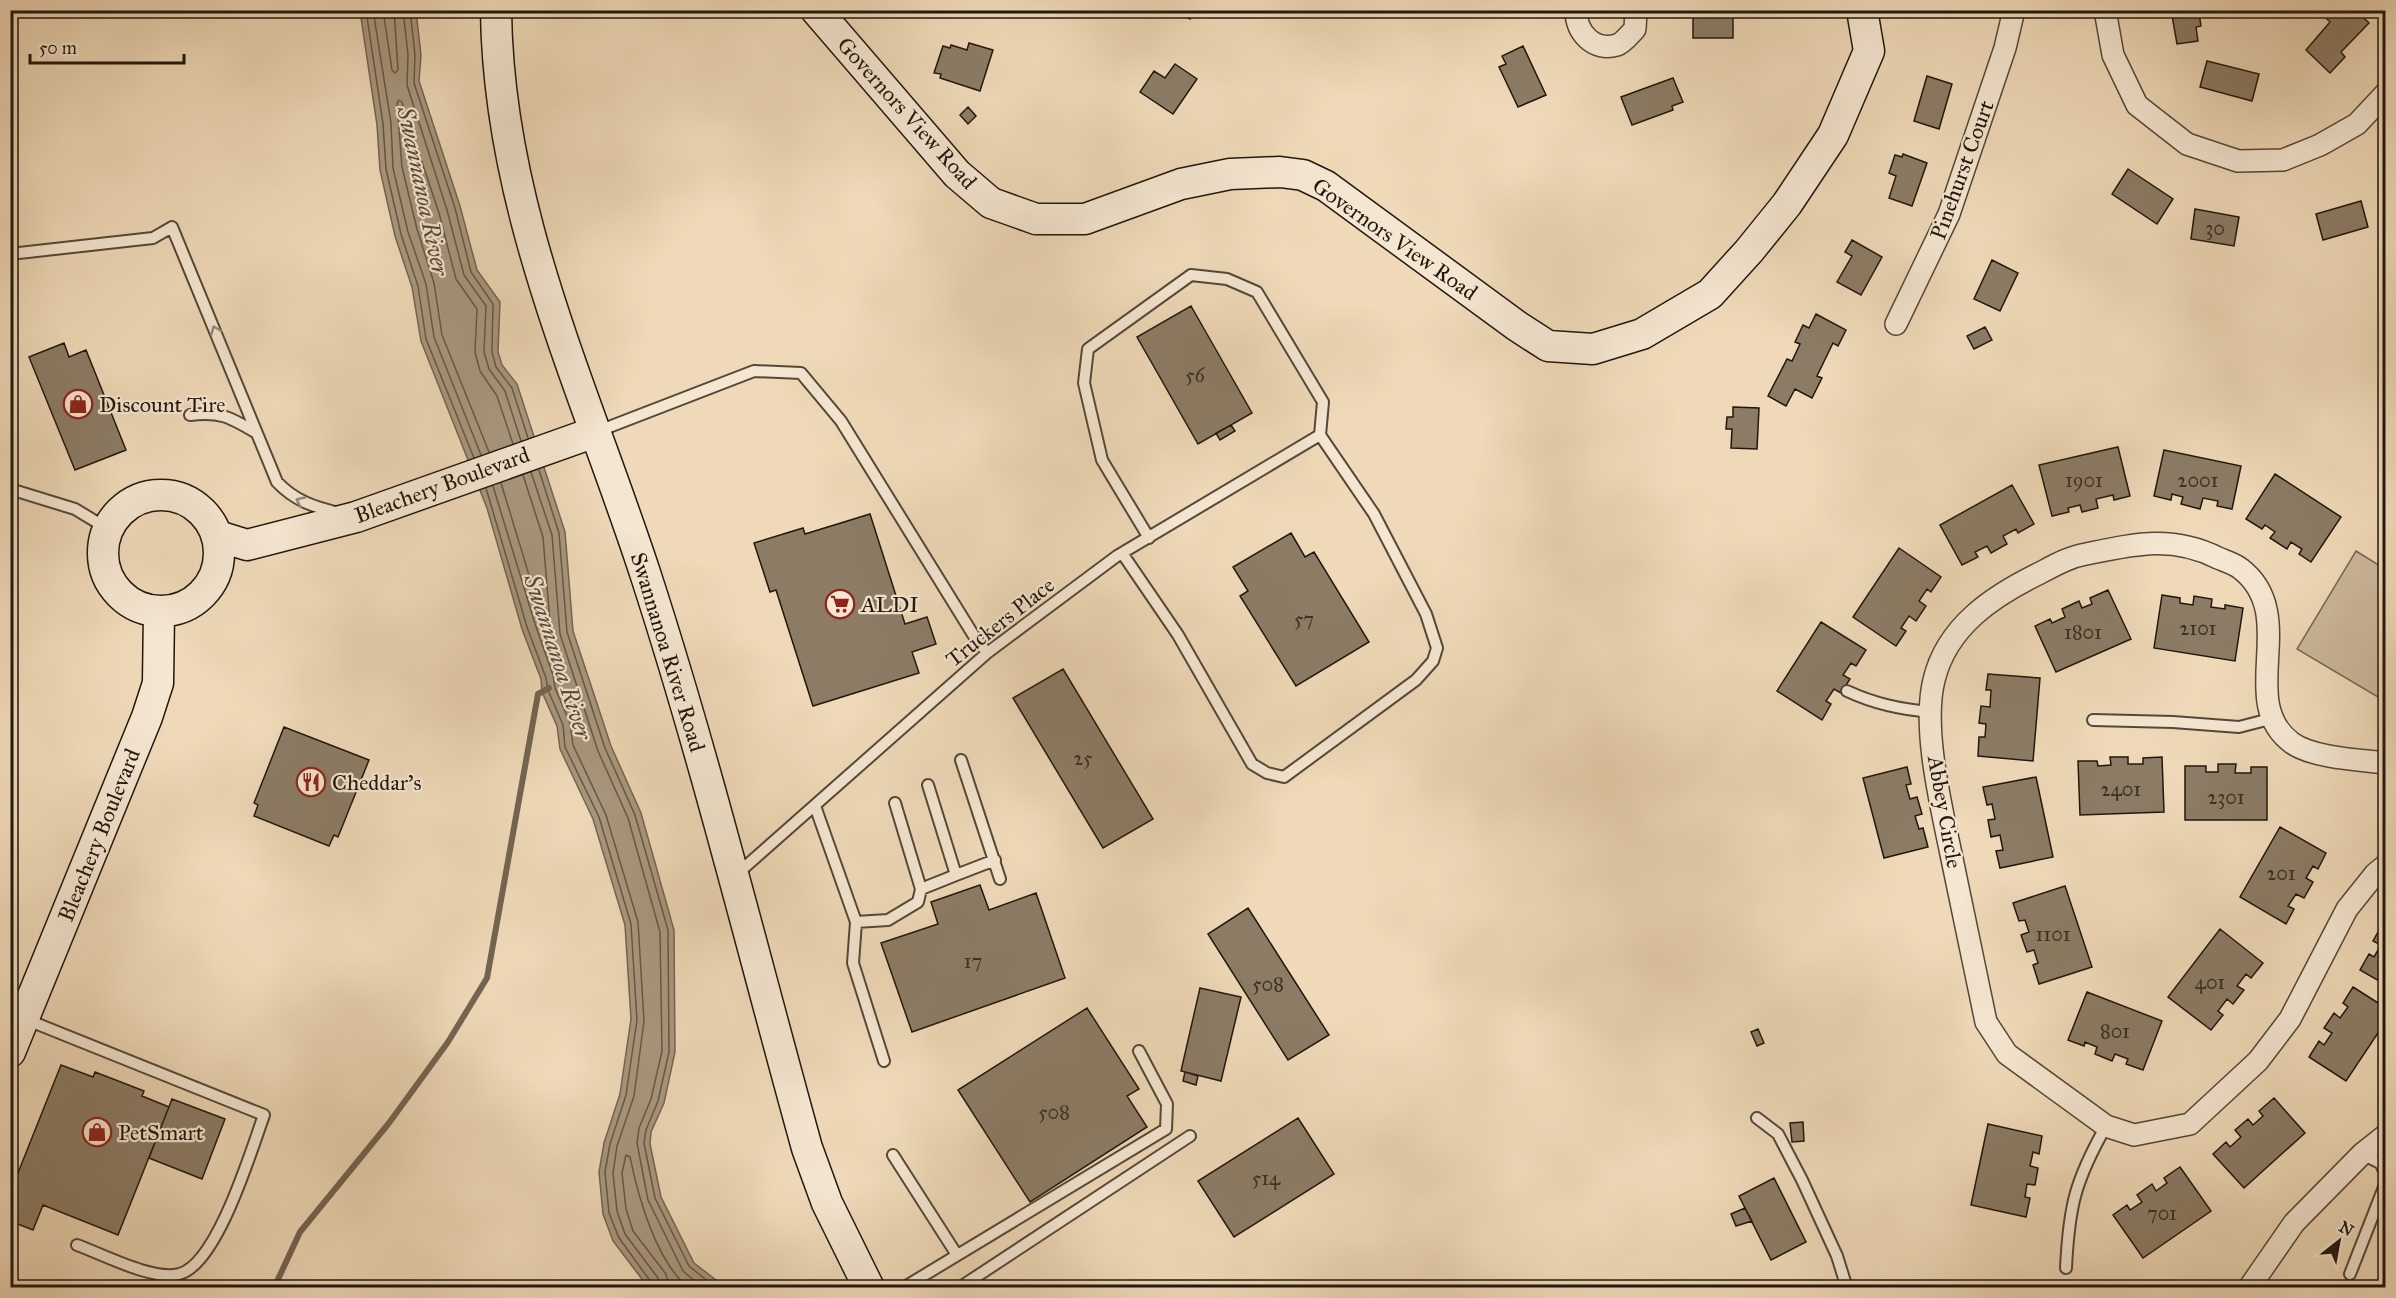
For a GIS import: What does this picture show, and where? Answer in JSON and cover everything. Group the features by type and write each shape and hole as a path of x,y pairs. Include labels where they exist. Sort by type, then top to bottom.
{"street":[{"name":"Swannanoa River Road","path":"496,10 497,67 509,156 534,253 686,704 807,1148 827,1203 869,1287"},
{"name":"Governors View Road","path":"816,10 957,174 991,203 1036,219 1085,219 1181,184 1230,174 1280,172 1303,175 1326,186 1517,326 1548,345 1576,350 1593,349 1642,334 1710,294 1749,251 1787,204 1833,135 1869,51 1862,10"},
{"path":"1576,10 1576,21 1582,35 1600,46 1618,45 1635,29 1636,10"},
{"name":"Pinehurst Court","path":"1896,324 1949,214 2005,48 2014,10"},
{"path":"2105,10 2113,55 2137,105 2187,144 2238,161 2283,160 2320,145 2357,124 2385,93"},
{"name":"Bleachery Boulevard","path":"218,536 247,545 356,517 596,432"},
{"path":"155,495 175,496 194,504 209,518 218,536 220,555 217,573 208,589 194,602 177,610 159,612 140,608 124,598 111,584 104,566 103,547 108,529 119,512 136,500 155,495"},
{"name":"Abbey Circle","path":"2270,718 2267,692 2269,611 2261,591 2241,569 2195,546 2141,543 2072,557 2000,593 1963,624 1943,651 1933,681 1930,712 1937,785 1986,1022 2007,1054 2106,1126 2134,1135 2190,1124 2258,1061 2290,1019 2347,909 2385,865"},
{"name":"Bleachery Boulevard","path":"10,1052 17,1016 147,717 158,682 159,612"},
{"path":"2270,718 2293,744 2322,754 2385,763"},
{"path":"2249,1287 2294,1222 2362,1154 2385,1135"}],"lane":[{"path":"10,254 153,238 172,227 277,482 290,496 311,506 356,517"},
{"path":"1122,553 1178,635 1252,764 1267,773 1284,777 1416,680 1433,661 1437,648 1426,614 1374,514 1320,435 1323,402 1257,292 1227,279 1191,275 1088,350 1084,383 1102,460 1149,538"},
{"path":"596,432 754,371 801,373 841,421 974,636 987,653"},
{"path":"190,415 211,412 231,417 255,432"},
{"name":"Truckers Place","path":"732,879 987,653 1122,553 1320,435"},
{"path":"10,489 75,509 108,529"},
{"path":"1847,691 1870,701 1899,709 1930,712"},
{"path":"2093,720 2173,722 2239,728 2270,718"},
{"path":"961,760 1000,879"},
{"path":"928,785 956,875"},
{"path":"856,922 888,920 918,902 921,889 895,803"},
{"path":"815,806 856,922 853,963 884,1061"},
{"path":"921,889 994,860"},
{"path":"17,1016 264,1115 228,1212 200,1262 179,1274 156,1274 77,1245"},
{"path":"903,1287 1166,1129 1167,1104 1139,1051"},
{"path":"1757,1118 1778,1134 1817,1213 1847,1287"},
{"path":"2066,1268 2068,1218 2082,1169 2106,1126"},
{"path":"959,1287 1190,1136"},
{"path":"2362,1154 2380,1163 2385,1174"},
{"path":"893,1155 957,1255"},
{"path":"2350,1274 2385,1182"}],"shaded area":[{"path":"2356,551 2385,569 2386,696 2383,700 2297,649"}],"water":[{"name":"Swannanoa River","path":"360,11 416,11 421,55 419,81 460,206 477,270 500,302 498,352 502,365 517,384 565,532 573,631 611,746 641,813 674,930 675,1052 664,1103 651,1132 650,1144 661,1197 694,1263 725,1287 648,1287 613,1241 603,1214 599,1172 604,1143 620,1094 631,1019 625,925 593,819 560,749 557,726 542,692 541,679 522,629 487,508 421,341 412,287 395,236 380,170 377,125"}],"building":[{"path":"1173,10 1194,10 1190,19"},
{"path":"1693,10 1733,10 1733,38 1693,38"},
{"path":"1935,10 1965,10 1966,14 1935,17"},
{"path":"2171,10 2209,10 2199,13 2201,26 2196,27 2198,41 2177,44"},
{"path":"2329,10 2356,10 2369,23 2341,52 2345,57 2330,73 2306,50 2330,22 2324,16"},
{"path":"969,43 993,50 980,91 940,78 941,74 934,73 943,46 950,48 951,45 967,50"},
{"path":"1523,46 1546,95 1518,107 1499,67 1506,64 1502,56"},
{"path":"2207,61 2259,74 2252,101 2200,87"},
{"path":"1175,64 1197,79 1173,114 1140,92 1154,71 1165,78"},
{"path":"1927,76 1952,84 1939,129 1914,121"},
{"path":"1673,78 1683,102 1672,106 1673,110 1632,125 1621,97"},
{"path":"968,107 976,116 968,124 960,115"},
{"path":"1903,154 1927,163 1912,206 1889,198 1896,176 1889,173 1895,155 1902,157"},
{"path":"2128,169 2173,199 2157,224 2112,194"},
{"path":"2361,201 2368,227 2323,240 2316,214"},
{"path":"2195,209 2239,217 2234,246 2191,239"},
{"path":"1852,240 1882,257 1861,295 1837,282 1852,256 1845,252"},
{"path":"1992,260 2018,273 2000,311 1974,299"},
{"path":"1191,306 1252,413 1198,444 1137,337"},
{"path":"1816,314 1846,330 1838,346 1833,343 1817,376 1822,378 1812,398 1795,389 1786,406 1768,396 1787,359 1792,361 1800,344 1795,342 1803,325 1809,328"},
{"path":"1985,327 1992,340 1974,349 1967,336"},
{"name":"Discount Tire","path":"64,343 69,357 86,350 126,450 75,470 29,357"},
{"path":"1733,407 1759,408 1757,449 1731,448 1732,429 1726,429 1727,417 1733,417"},
{"path":"1231,425 1235,431 1220,440 1216,433"},
{"path":"2118,447 2130,496 2114,500 2113,495 2096,499 2098,508 2082,512 2080,505 2068,508 2069,512 2052,516 2039,465"},
{"path":"2164,450 2241,466 2232,509 2217,506 2218,501 2203,498 2200,509 2181,504 2183,497 2172,494 2171,500 2154,496"},
{"path":"2275,474 2341,517 2311,562 2299,554 2302,549 2291,542 2287,549 2270,538 2275,532 2265,525 2262,529 2246,519"},
{"path":"2012,485 2034,524 2018,533 2016,529 2003,536 2007,544 1991,553 1987,546 1975,552 1978,557 1962,565 1940,525"},
{"name":"ALDI","path":"870,514 905,624 927,617 936,644 912,652 919,673 813,706 776,590 770,592 754,543 803,528 805,534"},
{"path":"1291,533 1305,557 1314,552 1369,642 1296,686 1240,596 1248,591 1233,567"},
{"path":"1899,548 1941,577 1931,592 1927,589 1919,601 1926,606 1916,621 1909,616 1901,628 1906,631 1896,646 1853,617"},
{"path":"2108,590 2131,639 2056,672 2035,626 2050,619 2052,623 2065,617 2062,609 2079,601 2082,608 2092,604 2090,598"},
{"path":"2162,595 2180,598 2180,603 2193,605 2194,596 2212,599 2211,607 2225,609 2225,605 2243,608 2235,661 2154,648"},
{"path":"1821,622 1866,650 1856,666 1851,663 1843,675 1850,679 1841,693 1834,689 1826,701 1831,704 1822,720 1777,691"},
{"path":"1063,669 1153,819 1103,848 1013,698"},
{"path":"1988,674 2040,678 2033,761 1978,756 1979,737 1985,737 1986,724 1979,723 1981,706 1990,707 1991,690 1986,690"},
{"name":"Cheddar's","path":"284,727 369,760 338,837 334,835 329,846 254,816 258,805 254,803"},
{"path":"2110,757 2128,757 2128,764 2143,764 2143,758 2162,757 2164,812 2080,815 2078,761 2097,761 2098,766 2111,765"},
{"path":"2218,764 2236,764 2235,773 2251,773 2251,767 2267,767 2267,820 2185,820 2185,766 2206,766 2206,772 2218,772"},
{"path":"1907,767 1911,784 1906,785 1910,799 1917,797 1922,814 1915,816 1919,829 1923,828 1928,847 1884,858 1863,778"},
{"path":"2036,777 2053,857 2000,868 1996,851 2003,850 2000,835 1991,837 1988,820 1995,819 1992,804 1987,805 1983,787"},
{"path":"2280,827 2326,853 2318,869 2313,866 2306,878 2313,882 2304,898 2296,894 2288,906 2294,909 2286,924 2240,897"},
{"path":"980,885 989,910 1036,893 1065,978 912,1032 881,943 938,924 931,902"},
{"path":"2065,886 2092,967 2039,984 2033,965 2038,963 2034,950 2027,952 2021,935 2029,932 2025,920 2019,921 2013,903"},
{"path":"1248,908 1329,1035 1288,1060 1208,934"},
{"path":"2382,925 2386,927 2386,985 2360,970 2369,954 2374,957 2381,945 2373,941"},
{"path":"2220,929 2263,963 2251,978 2246,974 2237,986 2244,990 2233,1004 2227,999 2218,1011 2223,1015 2211,1030 2168,997"},
{"path":"2353,987 2386,1008 2386,1021 2346,1081 2309,1057 2319,1041 2324,1045 2332,1033 2324,1028 2334,1013 2340,1018 2348,1007 2343,1003"},
{"path":"1200,988 1241,997 1221,1081 1181,1071"},
{"path":"2087,992 2162,1021 2143,1070 2126,1064 2128,1059 2115,1054 2112,1061 2095,1054 2097,1047 2085,1042 2084,1046 2068,1040"},
{"path":"1087,1008 1139,1089 1127,1096 1147,1127 1030,1202 958,1090"},
{"path":"1758,1029 1764,1043 1757,1046 1751,1032"},
{"name":"PetSmart","path":"61,1065 93,1077 95,1072 144,1091 142,1096 169,1107 118,1235 43,1205 33,1230 10,1221 10,1193"},
{"path":"1185,1072 1198,1076 1196,1085 1183,1081"},
{"path":"2274,1098 2305,1133 2244,1188 2213,1154 2226,1142 2230,1147 2241,1137 2235,1130 2248,1119 2253,1125 2263,1116 2259,1111"},
{"path":"172,1099 225,1119 202,1179 149,1158"},
{"path":"1298,1118 1334,1174 1234,1237 1198,1181"},
{"path":"1803,1122 1804,1141 1792,1142 1790,1123"},
{"path":"1988,1124 2042,1136 2039,1154 2033,1152 2030,1166 2038,1168 2035,1185 2027,1184 2025,1197 2030,1198 2026,1217 1971,1205"},
{"path":"2180,1167 2211,1211 2143,1258 2113,1215 2127,1205 2130,1210 2142,1202 2137,1195 2152,1184 2156,1191 2167,1183 2164,1178"},
{"path":"1774,1178 1806,1242 1771,1260 1739,1196"},
{"path":"1745,1208 1752,1221 1736,1226 1731,1214"}],"waterway":[{"name":"Swannanoa River","path":"274,1288 300,1232 389,1123 448,1042 487,978 538,694 549,688"}],"place":[{"name":"Discount Tire","path":"78,404"},
{"name":"ALDI","path":"840,604"},
{"name":"Cheddar's","path":"311,782"},
{"name":"PetSmart","path":"97,1132"}]}
